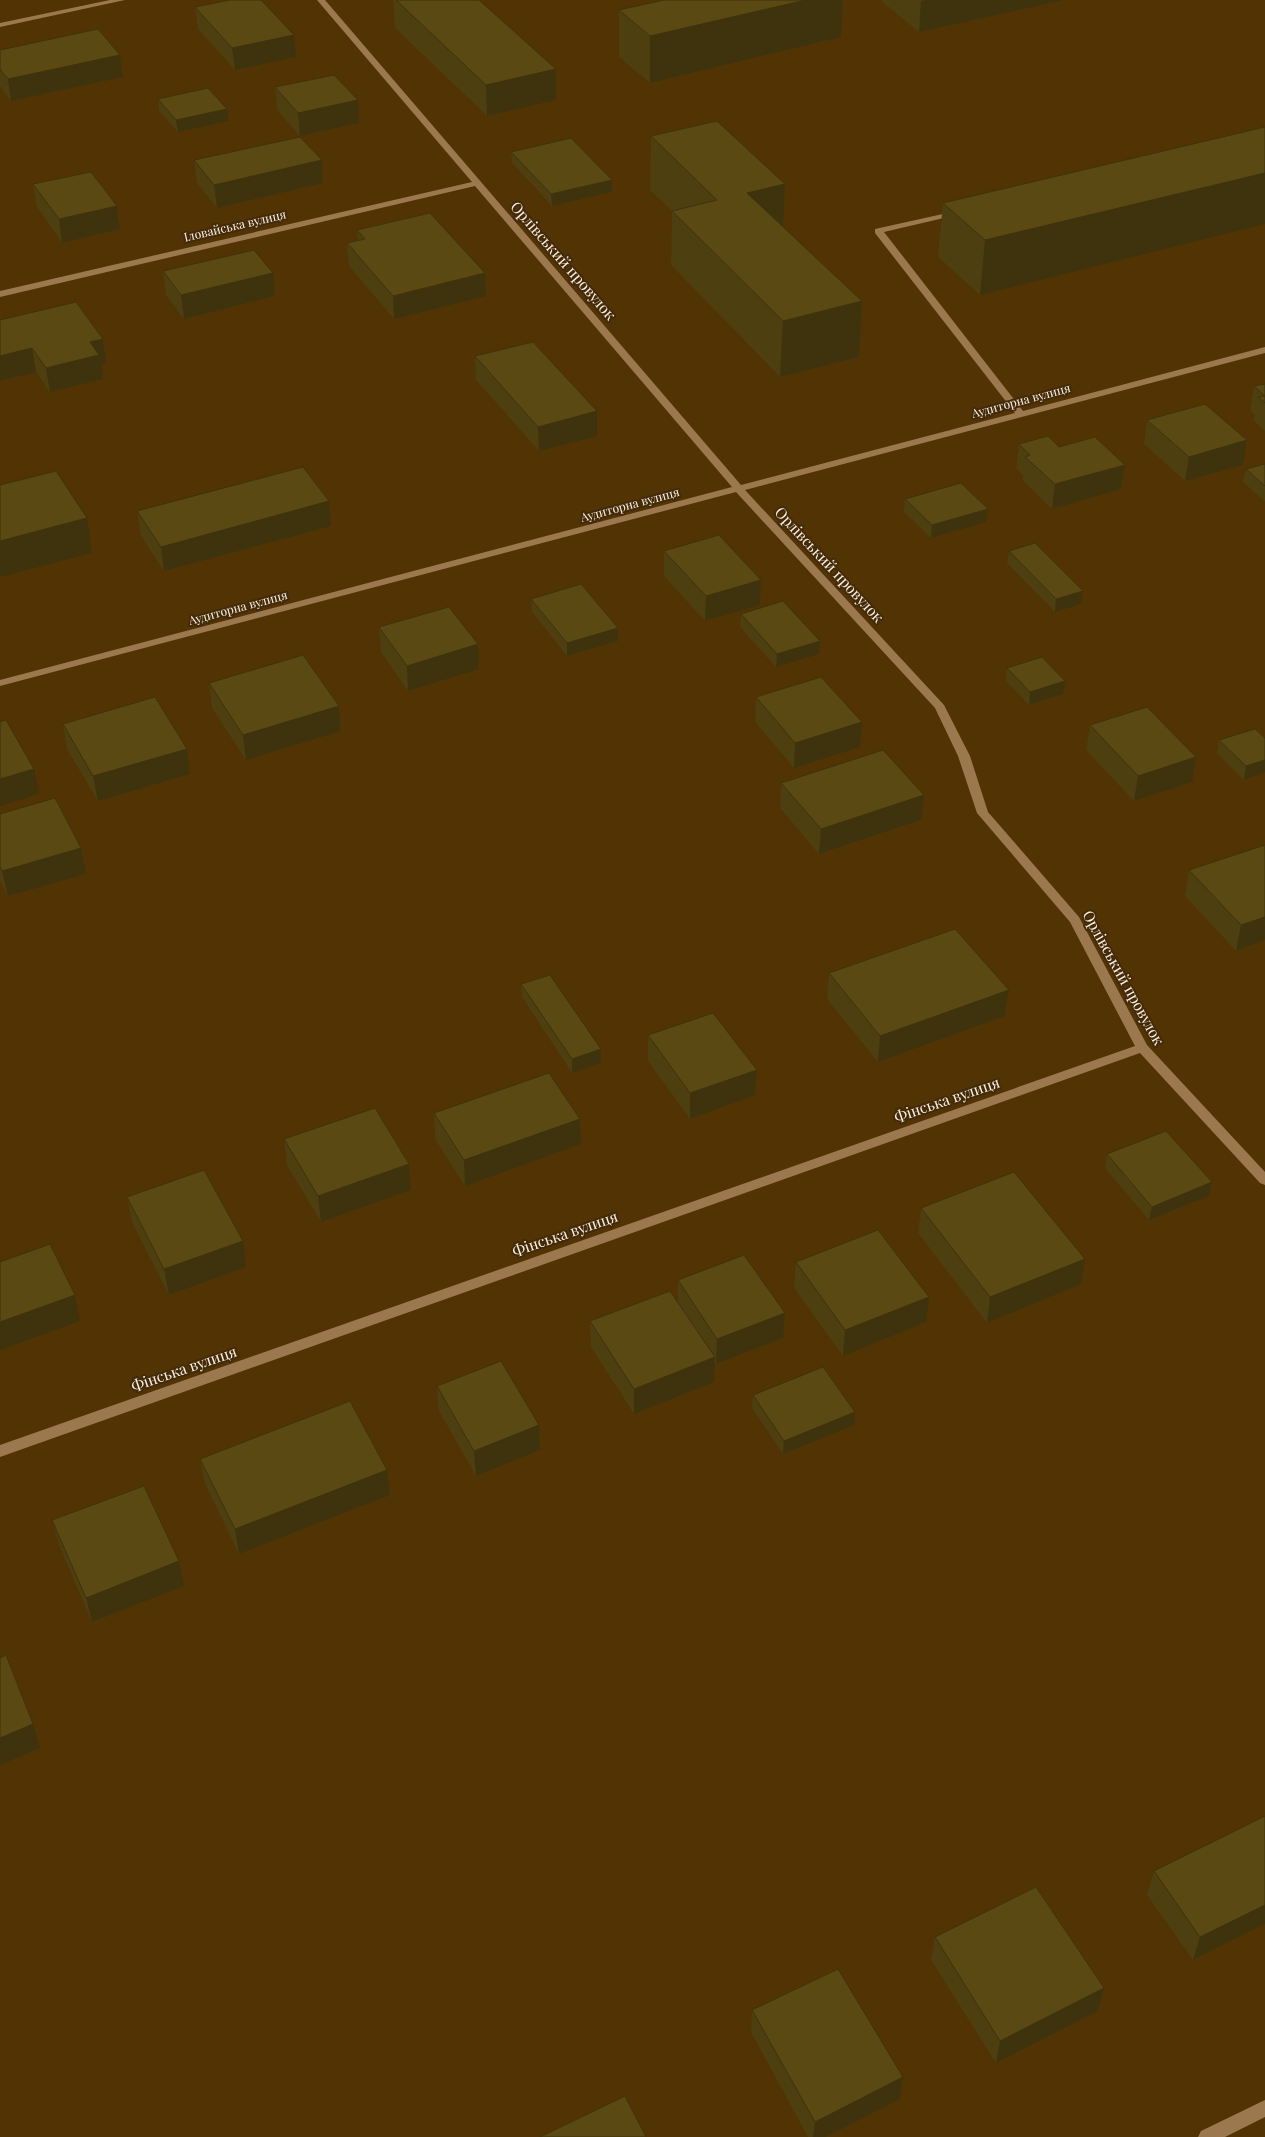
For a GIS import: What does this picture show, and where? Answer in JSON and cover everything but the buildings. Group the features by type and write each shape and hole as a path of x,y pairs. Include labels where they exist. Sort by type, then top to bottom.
{"street":[{"path":"0,25 121,0"},
{"name":"Орлівський провулок","path":"322,0 739,489 940,707 964,756 983,813 1075,920 1142,1048 1265,1180"},
{"name":"Іловайська вулиця","path":"0,294 477,183"},
{"path":"965,210 878,231 1021,414"},
{"name":"Аудиторна вулиця","path":"0,683 1265,350"},
{"name":"Фінська вулиця","path":"0,1452 1142,1048"},
{"path":"1207,2137 1265,2108"}]}
